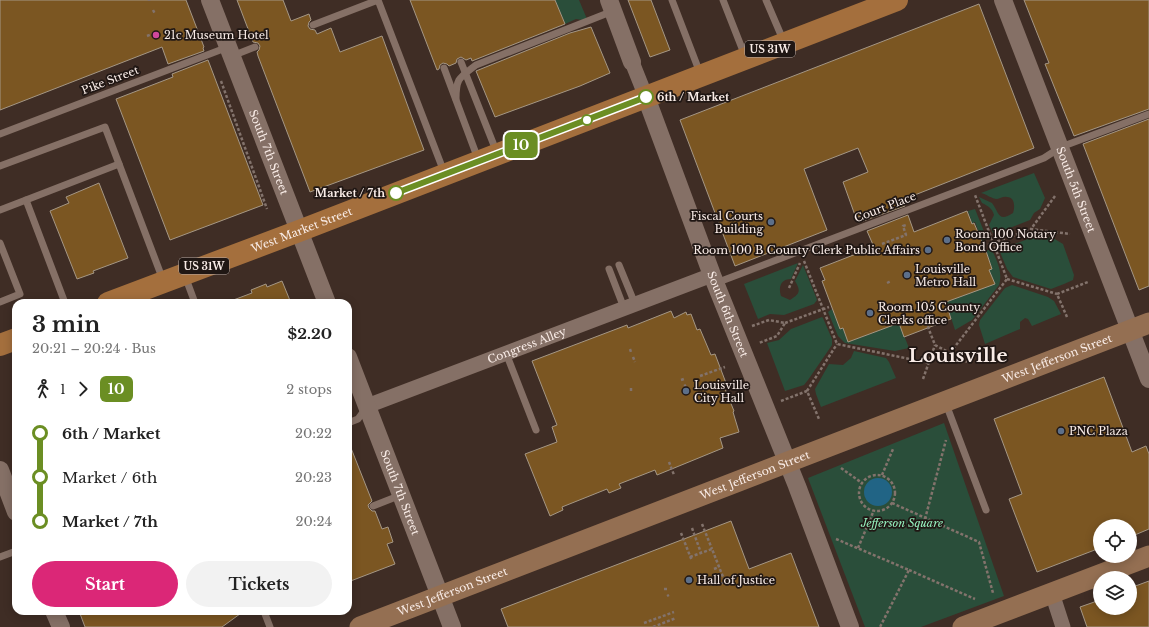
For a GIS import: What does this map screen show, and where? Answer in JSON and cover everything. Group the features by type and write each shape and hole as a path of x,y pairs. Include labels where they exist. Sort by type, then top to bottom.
{"main road":[{"name":"West Market Street","path":"119,299 701,76 885,2"},
{"name":"West Jefferson Street","path":"360,627 1139,327"},
{"path":"0,345 12,340"},
{"path":"963,627 1149,556"}],"street":[{"name":"South 7th Street","path":"210,0 325,299"},
{"name":"South 5th Street","path":"1003,0 1061,147 1139,327 1149,379"},
{"name":"South 6th Street","path":"611,6 714,279 788,462 850,627"},
{"name":"Congress Alley","path":"367,406 629,306 714,279"},
{"name":"South 7th Street","path":"352,367 452,627"},
{"path":"0,470 3,489 12,505"},
{"path":"1052,593 1063,627"},
{"path":"56,615 60,627"}],"lane":[{"path":"313,24 378,0 444,174"},
{"path":"672,0 701,76"},
{"path":"723,0 745,58"},
{"path":"766,0 785,43"},
{"path":"456,99 456,85 459,79 476,65 611,6"},
{"name":"Pike Street","path":"0,134 230,51 255,47"},
{"path":"461,62 488,158"},
{"path":"444,68 456,99 488,158"},
{"path":"1061,147 1149,114"},
{"path":"0,166 105,127 164,282"},
{"name":"Court Place","path":"714,279 972,186 1044,158 1061,147"},
{"path":"0,210 119,164"},
{"path":"26,200 63,299"},
{"path":"0,244 20,294 0,302"},
{"path":"619,265 629,306"},
{"path":"609,269 629,306"},
{"path":"184,274 193,299"},
{"path":"506,353 536,430"},
{"path":"945,401 986,510"},
{"name":"Congress Alley","path":"352,421 358,419 367,406"},
{"path":"373,506 401,494"},
{"path":"0,557 12,552"},
{"path":"265,615 270,627"}],"path":[{"path":"153,10 155,14"},
{"path":"147,36 152,34"},
{"path":"220,77 267,209"},
{"path":"972,186 1007,279"},
{"path":"1031,229 1055,196"},
{"path":"882,244 906,235 903,226 905,225"},
{"path":"988,245 1031,229 1070,234"},
{"path":"789,288 802,258 837,344"},
{"path":"1007,279 1057,294 1088,282"},
{"path":"950,353 1007,279"},
{"path":"887,283 891,281"},
{"path":"1057,294 1067,318"},
{"path":"752,326 769,320 785,323 829,307"},
{"path":"924,317 936,345 967,362"},
{"path":"759,343 777,336 785,323"},
{"path":"837,344 929,362"},
{"path":"781,401 807,391 837,344"},
{"path":"923,379 936,345"},
{"path":"633,357 635,362"},
{"path":"700,376 725,367"},
{"path":"807,391 819,419"},
{"path":"926,518 948,436"},
{"path":"882,475 894,449"},
{"path":"669,462 674,474"},
{"path":"841,468 862,483"},
{"path":"882,475 894,486 895,497 884,509 874,510 869,508 861,500 859,494 862,483 871,476 882,475"},
{"path":"892,502 979,542 993,593"},
{"path":"858,548 874,510"},
{"path":"702,524 725,582 720,584"},
{"path":"692,528 701,553"},
{"path":"681,533 692,562"},
{"path":"836,538 975,599"},
{"path":"690,557 712,549"},
{"path":"712,563 717,561"},
{"path":"714,569 719,566"},
{"path":"880,627 909,570"},
{"path":"718,579 723,577"},
{"path":"668,613 644,623 674,612"},
{"path":"653,627 676,619 656,627"}],"green space":[{"path":"555,0 579,0 587,19 576,19 565,24"},
{"path":"1034,173 1045,198 1040,209 1034,213 1030,220 997,233 993,233 989,225 994,215 990,208 982,203 979,197 992,203 1002,217 1013,213 1014,203 1010,197 995,199 981,193"},
{"path":"975,209 987,239 982,241 975,222 972,223 968,211"},
{"path":"1036,236 1053,238 1063,244 1074,275 1073,280 1051,289 1013,277 1007,269 1000,252 1001,249"},
{"path":"990,249 996,258 999,267 999,285 972,320 955,330 946,302 994,284 989,270 992,268 986,251"},
{"path":"798,263 791,279 785,280 781,284 781,296 790,300 798,294 799,290 795,281 803,265 817,300 814,304 784,315 770,314 758,319 744,284"},
{"path":"1012,285 1048,297 1054,301 1061,314 1032,326 1028,319 1025,318 1020,322 1020,329 985,344 979,325 980,320 1005,288"},
{"path":"832,309 840,329 843,328 848,342 899,323 909,348 895,351 845,343 838,336 828,312"},
{"path":"822,317 832,339 832,345 804,385 785,391 767,343 779,340 791,329"},
{"path":"854,351 886,358 896,378 821,407 815,389 829,364 843,365 851,358"},
{"name":"Jefferson Square","path":"944,423 1004,596 921,627 865,627 808,478"}],"water":[{"path":"878,478 888,482 892,492 888,502 878,506 868,502 864,492 868,482"}],"building":[{"path":"0,0 186,0 204,47 204,51 168,64 162,47 0,110"},
{"path":"237,0 283,0 291,21 309,14 311,20 308,26 310,29 315,30 317,34 331,28 340,52 382,36 424,150 310,192 258,56 257,52 260,46 258,43 253,42"},
{"path":"410,0 555,0 565,24 472,61 471,58 466,60 461,57 457,59 456,63 449,66 443,63 437,70"},
{"path":"628,0 651,0 670,50 650,57"},
{"path":"1024,0 1149,0 1149,109 1074,136 1045,64 1049,63"},
{"path":"979,4 1034,148 902,200 905,206 863,221 861,216 856,218 843,182 868,172 858,148 804,169 827,230 735,266 680,120"},
{"path":"591,27 610,73 580,86 495,117 476,71 570,33"},
{"path":"208,60 263,205 170,240 116,99 173,77 172,74"},
{"path":"1149,119 1149,286 1139,290 1083,144"},
{"path":"99,183 128,258 93,271 94,273 77,279 50,211 69,203 66,197"},
{"name":"Louisville Metro Hall","path":"967,211 986,251 992,269 989,270 995,284 946,302 951,319 904,337 899,323 848,342 843,328 840,329 822,281 825,280 820,268 874,247 867,231 908,215 914,232"},
{"path":"282,281 289,299 236,299 252,293 251,290 266,284 267,287"},
{"path":"671,311 674,318 686,312 687,315 691,314 697,330 700,329 711,355 715,354 726,383 723,384 734,411 733,412 739,432 720,438 723,448 657,475 655,470 619,484 621,488 609,493 607,489 562,507 563,510 550,516 525,454 557,442 552,427 557,425 532,361 627,325 628,328"},
{"path":"1104,377 1132,452 1146,446 1149,454 1149,529 1137,534 1137,519 1093,519 1093,551 1037,572 1009,499 1022,494 994,419"},
{"path":"352,451 372,501 368,505 369,508 372,511 375,511 382,529 388,527 393,542 387,544 395,564 352,580"},
{"name":"Hall of Justice","path":"731,521 749,569 791,553 819,627 508,627 501,609"},
{"path":"1149,581 1149,627 1087,627 1080,607 1093,602 1093,615 1137,615 1137,585"},
{"path":"80,615 238,615 222,627 85,627"}],"bus line":[{"name":"10","path":"396,193 646,97"}],"place":[{"name":"21c Museum Hotel","path":"156,35"},
{"name":"6th / Market","path":"646,97"},
{"name":"Market / 7th","path":"396,193"},
{"name":"Fiscal Courts Building","path":"771,222"},
{"name":"Room 100 Notary Bond Office","path":"947,240"},
{"name":"Room 100 B County Clerk Public Affairs","path":"928,250"},
{"name":"Louisville Metro Hall","path":"907,275"},
{"name":"Room 105 County Clerks office","path":"870,313"},
{"name":"Louisville City Hall","path":"686,391"},
{"name":"PNC Plaza","path":"1061,431"},
{"name":"Hall of Justice","path":"689,580"}],"district":[{"name":"Louisville","path":"958,355"}]}
